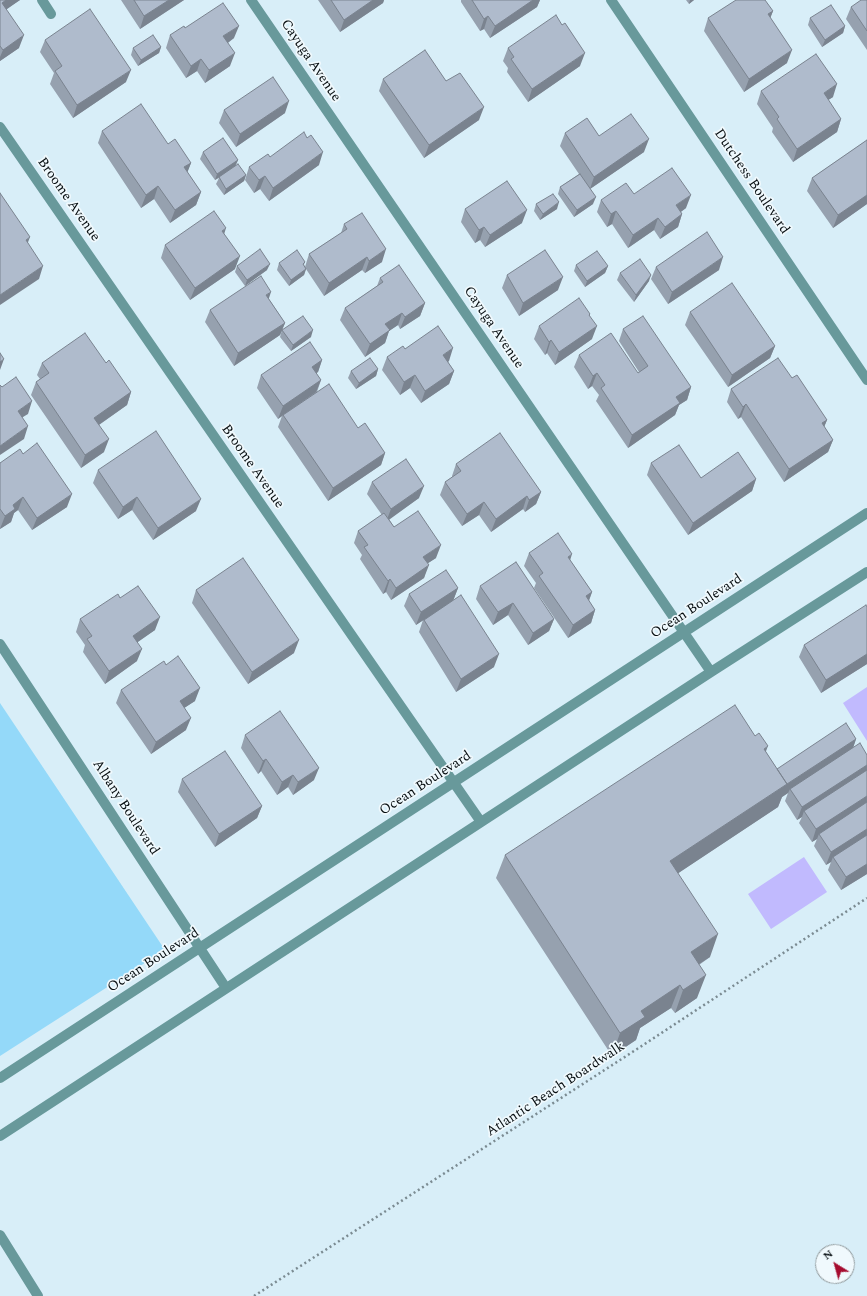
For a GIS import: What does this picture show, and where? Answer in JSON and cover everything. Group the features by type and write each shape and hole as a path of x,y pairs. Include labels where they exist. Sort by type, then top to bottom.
{"street":[{"path":"42,0 51,14"},
{"name":"Cayuga Avenue","path":"251,0 711,672"},
{"name":"Dutchess Boulevard","path":"611,0 867,380"},
{"name":"Broome Avenue","path":"0,127 481,822"},
{"name":"Ocean Boulevard","path":"0,1078 867,513"},
{"path":"0,1136 711,672 867,572"},
{"name":"Albany Boulevard","path":"0,644 226,988"},
{"path":"0,1235 38,1296"}],"path":[{"name":"Atlantic Beach Boardwalk","path":"254,1296 634,1051 867,898"}],"shaded area":[{"path":"867,687 867,741 843,703"},
{"path":"0,703 165,950 0,1056"},
{"path":"804,857 827,892 771,929 748,894"}],"building":[{"path":"0,0 6,0 2,3 24,35 3,50 0,46"},
{"path":"134,0 169,0 144,16"},
{"path":"331,0 373,0 344,20"},
{"path":"472,0 533,0 495,26 488,16 484,19"},
{"path":"736,0 765,0 773,11 768,14 792,50 749,79 708,18"},
{"path":"861,0 867,0 867,31 851,7"},
{"path":"223,3 239,26 223,36 235,53 209,70 201,59 191,66 170,35 184,26 185,28"},
{"path":"831,5 845,26 825,40 810,18"},
{"path":"90,9 131,70 77,105 55,71 62,66 45,40"},
{"path":"556,15 562,25 565,23 585,53 532,89 511,59 514,57 508,48"},
{"path":"153,35 161,47 141,60 133,48"},
{"path":"425,50 446,81 460,73 484,107 429,145 383,79"},
{"path":"816,54 837,84 824,93 841,119 797,149 777,119 779,117 761,91"},
{"path":"273,77 289,101 240,134 224,110"},
{"path":"141,104 168,144 175,139 191,163 184,167 201,192 175,210 158,186 146,195 102,131"},
{"path":"631,114 649,139 594,177 565,133 587,118 599,136"},
{"path":"304,132 307,138 311,135 323,152 273,188 265,176 259,180 249,167 268,154 270,157"},
{"path":"223,138 238,160 217,174 203,152"},
{"path":"867,140 867,195 838,215 812,178"},
{"path":"238,164 246,175 226,189 219,177"},
{"path":"672,168 691,195 676,205 682,214 665,227 658,218 633,235 616,211 611,214 601,200 626,183 634,194"},
{"path":"580,174 596,197 577,210 560,187"},
{"path":"507,181 527,210 490,235 484,227 479,230 465,209"},
{"path":"0,193 30,237 26,240 43,266 0,295"},
{"path":"553,194 559,202 543,214 536,204"},
{"path":"214,211 226,228 222,231 240,256 195,288 165,245"},
{"path":"362,213 386,249 369,261 367,257 329,283 309,254 347,229 344,224"},
{"path":"707,232 723,257 672,292 656,267"},
{"path":"260,249 270,264 247,280 237,266"},
{"path":"297,250 305,262 303,264 306,269 291,280 279,263"},
{"path":"545,250 563,277 523,303 507,275"},
{"path":"597,251 608,266 587,281 576,265"},
{"path":"640,259 651,275 636,295 620,273"},
{"path":"399,265 425,303 405,317 402,313 385,324 390,330 370,344 345,308 383,282 380,278"},
{"path":"261,276 271,292 266,295 285,323 238,353 210,310"},
{"path":"732,283 775,346 732,375 690,312"},
{"path":"579,298 597,326 559,352 551,340 549,342 539,326"},
{"path":"303,316 313,330 293,345 282,330"},
{"path":"643,316 691,387 676,397 680,403 632,435 601,388 605,385 597,373 593,376 579,355 611,333 638,373 648,366 623,329"},
{"path":"438,326 453,348 443,355 454,371 425,391 415,375 404,382 387,357 403,346 405,349"},
{"path":"85,333 106,363 109,360 131,392 94,418 109,439 85,455 36,382 49,373 42,363"},
{"path":"310,342 322,360 312,367 321,380 283,406 261,375"},
{"path":"0,353 4,359 0,362"},
{"path":"370,358 378,369 359,383 351,371"},
{"path":"778,358 792,378 797,375 827,420 822,423 833,440 789,469 746,404 743,407 731,389"},
{"path":"16,377 32,401 18,411 28,426 0,446 0,385 2,387"},
{"path":"329,384 358,428 365,423 385,453 333,488 283,415"},
{"path":"156,431 201,499 158,528 137,497 123,507 98,470"},
{"path":"500,433 541,492 529,500 527,496 496,519 484,502 467,514 445,482 461,471 456,464"},
{"path":"37,443 72,494 37,518 23,497 13,505 15,509 5,516 0,509 0,463 20,449 23,454"},
{"path":"679,445 701,478 738,452 756,479 693,523 651,463"},
{"path":"406,459 424,486 391,509 372,482"},
{"path":"418,511 441,545 423,557 429,565 396,588 390,579 388,581 364,547 368,545 358,531 384,513 394,527"},
{"path":"558,533 572,554 568,557 592,592 586,596 595,610 573,625 539,576 543,573 529,553"},
{"path":"243,558 299,640 252,672 196,590"},
{"path":"516,562 554,619 533,633 513,603 498,612 480,586"},
{"path":"446,570 458,588 421,612 409,594"},
{"path":"138,586 160,617 133,636 142,649 109,671 87,639 92,636 80,619 118,594 120,598"},
{"path":"461,595 499,654 461,679 424,620"},
{"path":"866,605 867,654 826,680 804,645"},
{"path":"178,656 200,688 180,701 191,718 156,742 121,690 164,661 166,665"},
{"path":"735,705 755,736 759,733 768,746 764,749 787,784 670,861 718,934 691,952 706,975 683,990 680,985 641,1011 645,1017 620,1033 505,855"},
{"path":"280,711 319,768 298,782 293,775 282,782 266,759 263,761 245,735"},
{"path":"846,723 856,739 787,784 777,769"},
{"path":"860,743 867,755 867,765 802,807 790,789"},
{"path":"225,751 262,806 219,834 182,779"},
{"path":"867,770 867,796 816,829 804,811"},
{"path":"867,802 867,829 831,852 819,834"},
{"path":"867,835 867,864 846,877 833,857"}]}
